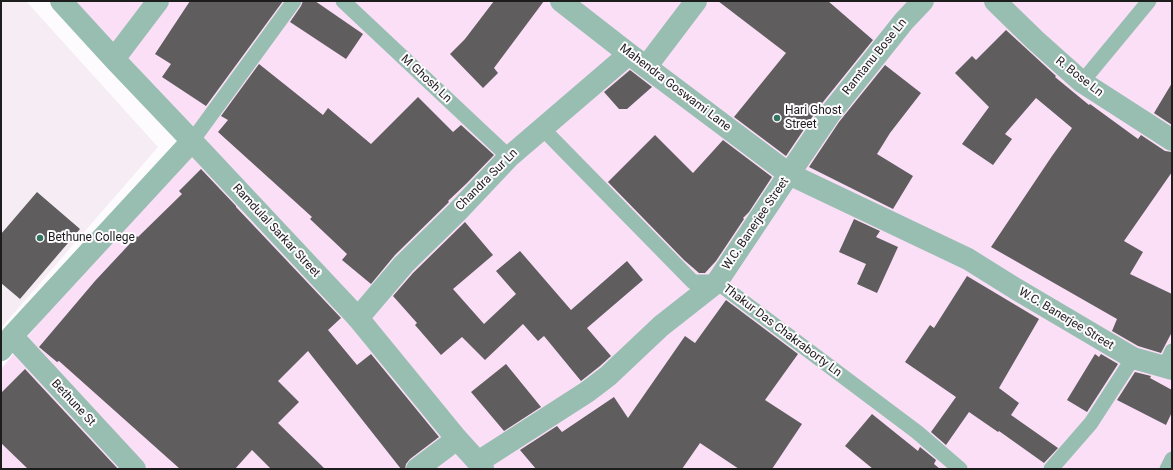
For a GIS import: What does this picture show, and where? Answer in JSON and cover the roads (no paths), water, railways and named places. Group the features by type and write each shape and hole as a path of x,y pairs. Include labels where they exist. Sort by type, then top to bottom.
{"street":[{"name":"Ramdulal Sarkar Street","path":"61,1 358,318 480,465"},
{"path":"114,59 158,1"},
{"name":"Mahendra Goswami Lane","path":"561,1 789,174"},
{"path":"646,67 696,1"},
{"name":"Ramtanu Bose Ln","path":"789,174 829,115 904,21 922,1"},
{"name":"R. Bose Ln","path":"995,1 1035,40 1082,82 1172,140"},
{"name":"Chandra Sur Ln","path":"358,318 404,264 457,212 509,157 629,54"},
{"path":"6,343 192,141"},
{"name":"W.C. Banerjee Street","path":"480,465 608,376 661,326 717,282 789,174 968,259 1133,358 1170,362"},
{"name":"Bethune St","path":"6,343 135,469"},
{"path":"417,469 457,439"}],"lane":[{"path":"192,141 294,1"},
{"name":"M Ghosh Ln","path":"343,1 509,157"},
{"path":"1082,82 1149,1"},
{"name":"Thakur Das Chakraborty Ln","path":"542,128 693,282 717,282 917,432 960,469"},
{"path":"1051,469 1091,423 1133,358"},
{"path":"1167,469 1172,459"}],"place":[{"name":"Hari Ghost Street","path":"777,118"},
{"name":"Bethune College","path":"40,238"}]}
